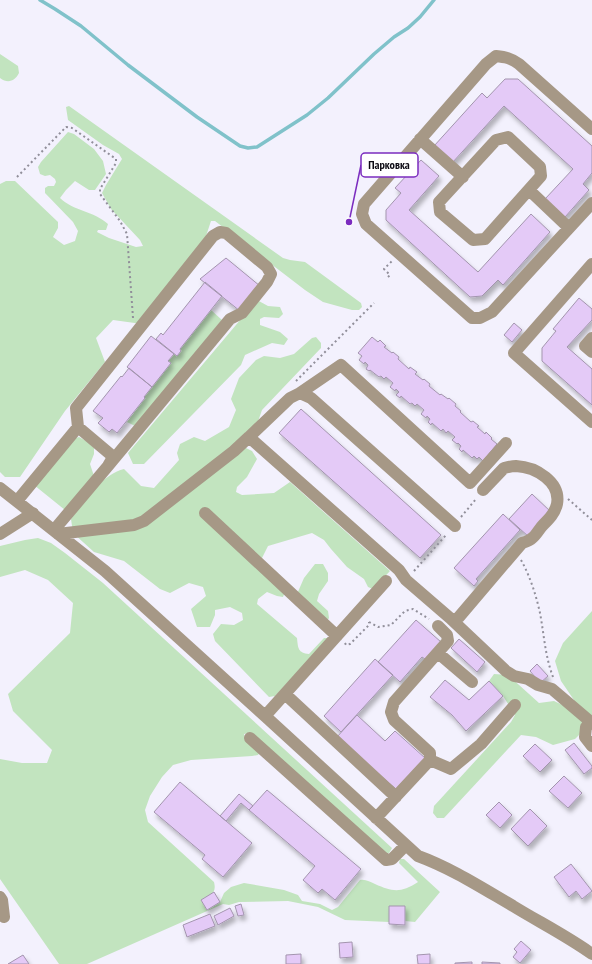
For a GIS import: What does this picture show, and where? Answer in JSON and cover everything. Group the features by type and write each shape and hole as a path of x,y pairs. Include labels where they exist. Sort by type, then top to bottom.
{"street":[{"path":"592,129 519,64 506,57 496,56 486,64 364,204 362,214 366,224 472,318 480,318 492,312 592,203"},
{"path":"508,137 540,166 541,176 529,190 485,238 473,240 440,212 439,202 496,140 508,137"},
{"path":"420,140 462,177"},
{"path":"529,190 570,228"},
{"path":"56,532 108,466 230,318 242,313 267,282 271,274 267,267 226,233 220,232 213,236 76,408 78,427 110,454 112,459 108,466"},
{"path":"592,264 514,353 592,422"},
{"path":"592,338 585,346 592,352"},
{"path":"56,532 134,525 144,521 234,451 290,398 296,389 341,365 470,483 506,443"},
{"path":"296,389 311,398 455,526"},
{"path":"17,501 78,427"},
{"path":"249,437 399,570 406,580 450,618 506,671 514,676 528,679 538,685 552,689 592,723 586,727 585,737 592,746"},
{"path":"450,618 455,620 459,617 522,543 531,539 553,514 557,505 557,495 554,486 547,478 530,469 516,466 504,468 483,490"},
{"path":"0,488 104,571 418,856 436,863 473,883 592,954"},
{"path":"205,513 337,636"},
{"path":"0,534 33,514"},
{"path":"265,716 386,581"},
{"path":"376,818 430,760 430,753 394,720 391,712 394,702 448,641 447,635 438,626"},
{"path":"438,653 472,682"},
{"path":"285,694 396,797"},
{"path":"430,760 451,769 481,744 516,705"},
{"path":"250,738 386,860 392,859 406,845"},
{"path":"0,898 2,900 4,917"}],"path":[{"path":"17,177 66,127 72,128 116,159 116,163 100,189 100,194 120,222 126,234 134,335"},
{"path":"384,269 390,275 388,277"},
{"path":"296,389 374,302"},
{"path":"554,486 592,520"},
{"path":"406,580 455,526 483,490"},
{"path":"516,550 528,572 540,612 549,666 554,678"},
{"path":"369,622 378,627 391,625 405,611 413,609 426,616 438,626"}],"green space":[{"path":"0,54 18,66 19,73 11,81 6,81 0,78"},
{"path":"69,106 283,258 305,262 361,303 362,307 359,310 352,310 323,302 215,221 211,221 205,239 142,324 113,320 96,338 105,362 65,411 20,477 5,477 0,472 0,184 6,181 15,181 58,222 58,228 53,237 64,245 75,241 78,231 73,222 45,193 45,188 48,186 54,186 56,182 55,179 50,175 45,176 40,174 38,167 68,132 74,134 94,149 103,161 106,174 95,190 89,190 75,181 60,198 71,206 96,216 108,224 106,230 98,230 97,232 109,238 136,247 143,246 140,240 111,209 102,193 122,159 119,154 103,145 68,120 66,107"},
{"path":"257,300 268,306 280,307 283,314 279,318 264,317 260,319 260,325 280,332 288,339 284,345 272,343 245,355 241,365 144,464 133,464 128,453"},
{"path":"211,310 222,320 135,426 127,422 145,398 144,397 171,363 168,361 174,354 177,356 181,351 180,349"},
{"path":"316,337 321,343 321,348 262,410 255,430 242,446 252,451 257,459 247,477 237,487 236,492 242,495 274,493 290,482 390,571 373,589 368,587 364,579 347,567 324,540 312,533 268,546 260,562 286,589 283,597 267,592 258,599 257,604 297,638 298,647 303,652 309,654 324,638 327,638 327,640 275,696 269,697 215,641 213,634 221,624 234,625 243,620 242,613 230,607 215,610 215,615 210,627 197,627 191,609 206,596 203,587 189,583 170,593 160,589 124,561 94,552 73,533 71,519 87,497 101,483 116,472 124,469 141,486 154,488 179,460 177,453 180,444 194,437 205,441 229,427 236,410 231,399 239,378 256,360 264,356 280,358 294,354 312,338"},
{"path":"79,437 88,442 94,448 94,454 90,464 94,476 65,510 34,485 73,439"},
{"path":"38,538 51,543 103,583 392,848 389,853 383,854 251,733 244,734 245,738 260,752 258,755 191,760 173,765 162,777 150,796 145,810 148,822 214,882 214,892 201,900 207,910 220,902 224,893 231,887 244,883 284,890 298,895 302,901 320,904 332,910 338,907 360,880 366,880 392,890 402,890 418,882 399,863 400,859 404,859 440,892 415,922 405,921 405,906 389,906 389,922 345,920 318,907 288,901 239,902 229,905 223,904 87,964 59,964 0,879 0,759 22,763 47,763 52,750 13,711 8,694 70,633 73,603 48,580 25,570 0,577 0,546"},
{"path":"315,564 323,564 328,573 328,581 319,594 317,601 328,611 329,618 327,621 297,594 304,578"},
{"path":"592,611 592,717 580,734 575,739 553,745 536,737 521,735 444,818 437,818 433,813 434,806 511,722 515,715 503,696 489,681 494,674 508,675 539,703 554,701 569,708 574,700 561,681 555,661 563,643"}],"building":[{"path":"505,79 518,79 592,146 592,173 583,184 589,190 565,217 545,199 573,169 504,106 452,163 434,146 482,93 487,98"},
{"path":"421,160 439,176 409,210 478,272 531,214 550,232 503,285 498,280 482,296 470,297 386,220 386,210 401,193 395,188"},
{"path":"226,258 260,286 240,311 200,279"},
{"path":"205,282 222,296 180,349 181,351 177,356 156,339 161,333 163,335"},
{"path":"579,298 592,309 592,320 567,347 592,369 592,405 542,361 542,348 556,331 553,329"},
{"path":"514,323 522,330 512,342 504,335"},
{"path":"151,336 174,354 168,361 171,363 152,387 127,367"},
{"path":"372,337 378,342 380,340 386,346 384,347 399,357 398,359 409,369 410,367 417,372 415,374 430,384 429,386 440,395 441,394 448,399 449,398 456,404 455,406 461,411 460,412 471,422 473,421 479,426 477,427 485,434 486,432 492,438 491,439 497,444 483,461 479,457 477,459 474,456 472,458 463,450 462,452 459,449 461,446 452,440 455,437 448,431 446,433 443,429 441,431 432,423 431,425 428,422 430,419 421,414 424,410 417,404 415,406 412,403 410,404 401,396 400,398 396,395 399,392 390,387 393,383 386,377 384,379 381,376 379,377 370,370 369,371 366,369 368,365 359,360 362,356 358,353"},
{"path":"129,368 152,387 117,433 112,429 109,432 98,423 103,418 93,411"},
{"path":"301,409 441,535 420,558 279,433"},
{"path":"532,494 551,512 529,537 509,519"},
{"path":"503,514 520,530 476,579 478,581 474,586 454,568"},
{"path":"416,620 441,642 425,659 422,657 400,682 378,662"},
{"path":"459,639 485,662 477,672 451,648"},
{"path":"375,659 393,675 341,732 324,716"},
{"path":"537,664 548,676 540,683 530,671"},
{"path":"445,680 469,700 489,681 503,696 466,731 452,715 430,697"},
{"path":"357,715 385,741 395,731 425,758 396,789 336,738"},
{"path":"574,743 592,766 592,768 584,774 565,750"},
{"path":"535,744 552,760 540,772 523,756"},
{"path":"564,776 582,793 568,808 549,791"},
{"path":"180,782 252,843 223,877 202,859 205,855 154,812"},
{"path":"267,790 361,869 335,900 322,889 318,893 303,880 315,866 249,810"},
{"path":"239,794 253,806 249,810 241,803 226,821 220,816"},
{"path":"499,802 512,815 500,828 486,815"},
{"path":"530,809 547,826 528,846 511,829"},
{"path":"571,864 592,891 582,899 576,891 569,897 554,877"},
{"path":"214,892 220,902 207,910 201,900"},
{"path":"241,904 244,915 238,916 235,906"},
{"path":"389,906 405,906 405,925 389,924"},
{"path":"230,908 234,916 218,925 214,916"},
{"path":"210,914 215,926 187,937 183,925"},
{"path":"521,941 531,950 520,963 513,957 517,952 514,949"},
{"path":"352,942 353,957 340,958 339,943"},
{"path":"301,954 301,964 286,964 286,955"},
{"path":"430,954 430,964 418,964 417,955"},
{"path":"23,955 29,964 8,964"},
{"path":"472,962 472,964 455,964 455,963"},
{"path":"482,962 500,963 500,964 482,964"}],"waterway":[{"path":"40,0 81,26 128,65 197,117 240,146 248,148 257,147 307,115 328,98 374,54 394,37 408,28 420,17 434,0"}],"place":[{"name":"Парковка","path":"349,222"}]}
